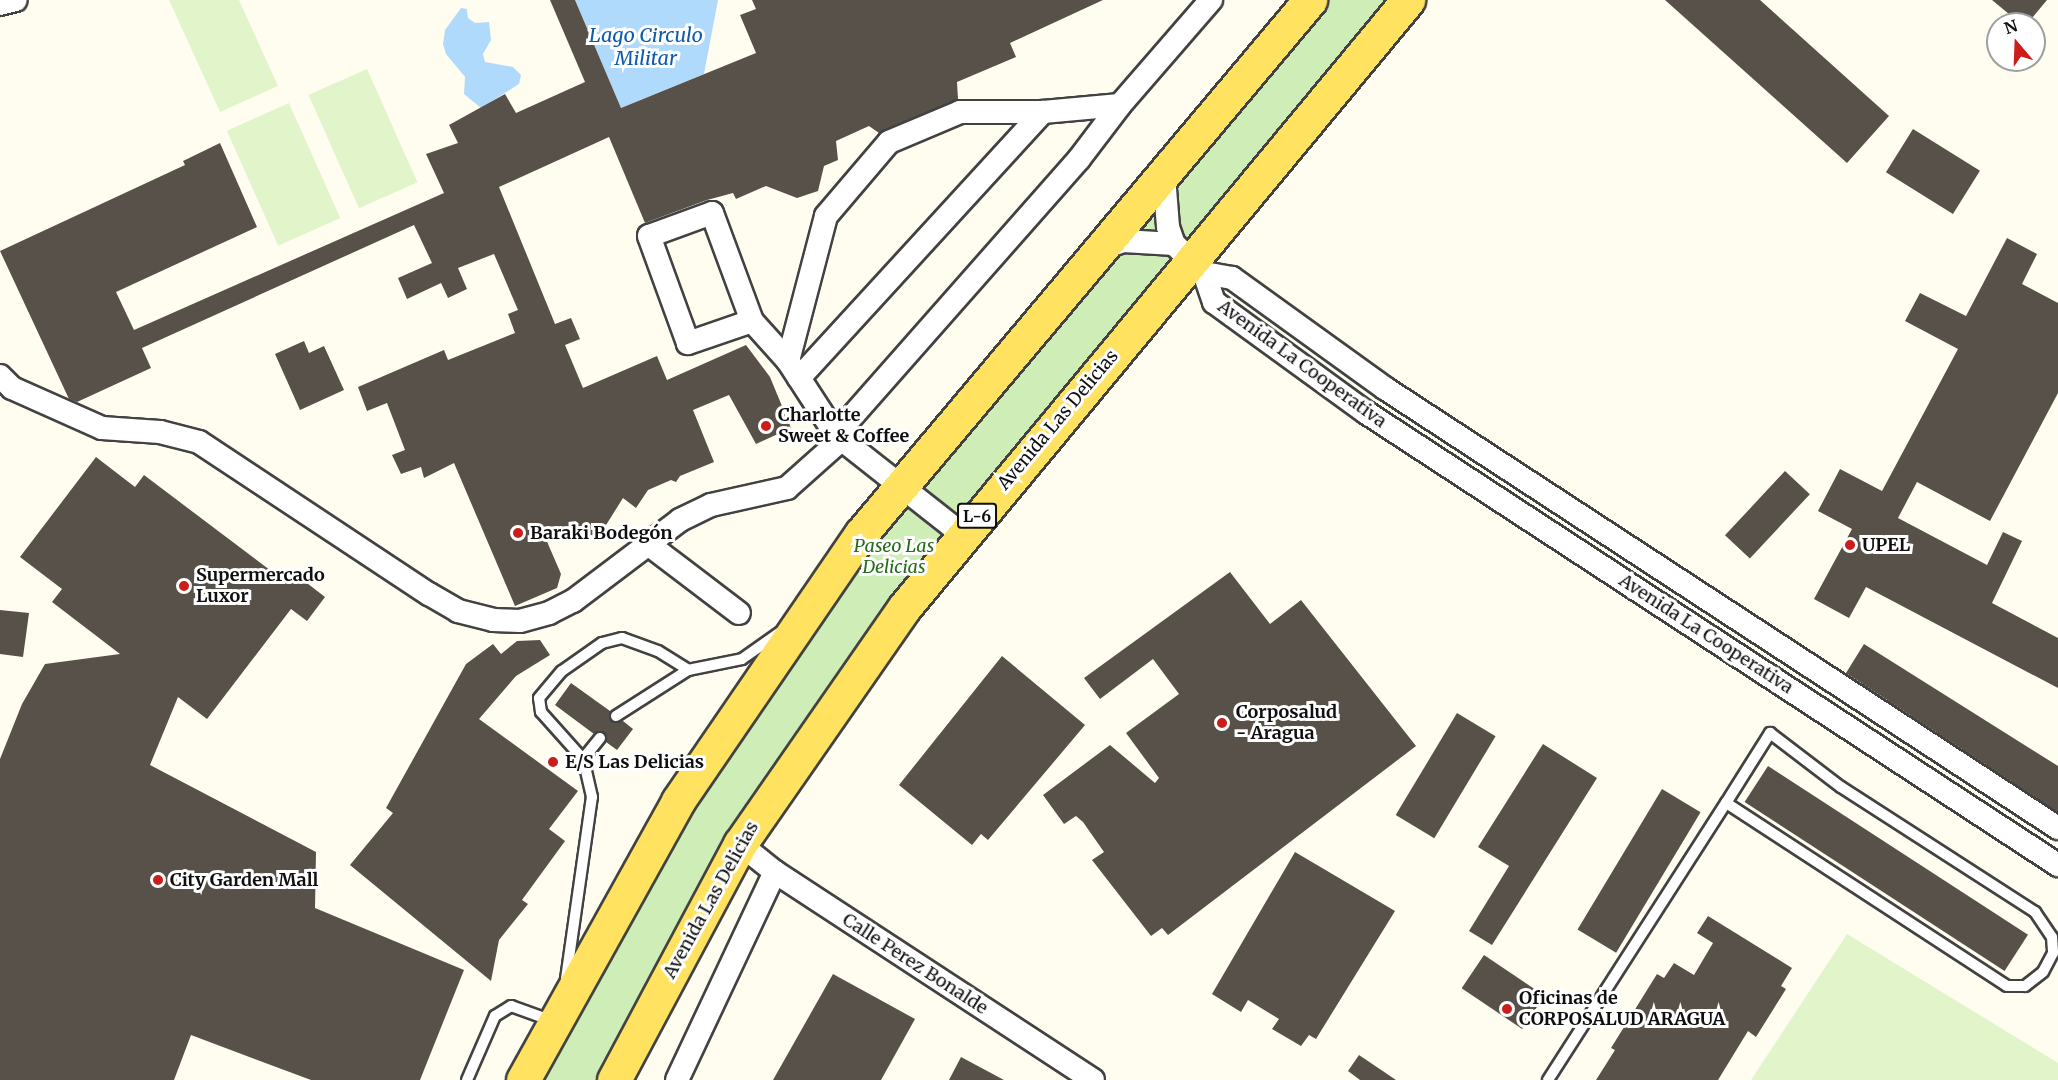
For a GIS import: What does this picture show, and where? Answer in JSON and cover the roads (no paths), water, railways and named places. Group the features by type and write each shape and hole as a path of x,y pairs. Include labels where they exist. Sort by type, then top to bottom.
{"main road":[{"path":"524,1080 678,801 861,534 1106,247 1310,0"},
{"name":"Avenida Las Delicias","path":"614,1080 740,844 904,608 962,534 1408,0"}],"street":[{"path":"0,4 16,0"},
{"path":"0,376 12,388 102,429 160,432 199,442 458,611 520,621 549,613 573,601 648,544 698,510 787,488 839,437 1079,159 1120,105 1211,0"},
{"path":"794,370 826,216 889,142 960,112 1043,112 1120,105"},
{"path":"794,370 1043,112"},
{"path":"1164,176 1168,227 1190,259"},
{"path":"752,321 688,343 649,236 712,213 752,321 794,370 839,437 903,484 962,534"},
{"path":"1106,247 1123,241 1190,259"},
{"name":"Avenida La Cooperativa","path":"1190,259 1232,278 1386,389 2058,828"},
{"name":"Avenida La Cooperativa","path":"1190,259 1214,302 1367,413 2058,865"},
{"path":"648,544 739,613"},
{"name":"Calle Perez Bonalde","path":"740,844 775,872 1086,1078"},
{"path":"677,1080 775,872"}],"lane":[{"path":"616,716 688,670 742,659 810,609"},
{"path":"467,1080 495,1016 511,1006 558,1017 592,797 583,759 541,712 539,698 562,671 602,643 622,638 658,651 688,670"},
{"path":"1548,1080 1770,733 1841,787 2035,912 2052,937 2053,953 2043,972 2025,987 2007,986 1726,803"},
{"path":"583,759 600,738"}],"water":[{"name":"Lago Circulo Militar","path":"575,0 718,0 704,74 621,108"},
{"path":"461,8 467,9 468,18 475,23 489,22 491,40 483,54 485,62 513,67 521,75 519,84 481,108 464,94 465,77 446,54 443,44 445,30"}],"place":[{"name":"Charlotte Sweet & Coffee","path":"766,426"},
{"name":"Baraki Bodegón","path":"518,533"},
{"name":"UPEL","path":"1850,545"},
{"name":"Supermercado Luxor","path":"184,586"},
{"name":"Corposalud - Aragua","path":"1222,723"},
{"name":"E/S Las Delicias","path":"553,762"},
{"name":"City Garden Mall","path":"158,880"},
{"name":"Oficinas de CORPOSALUD ARAGUA","path":"1507,1009"}],"park label":[{"name":"Paseo Las Delicias","path":"894,557"}]}
